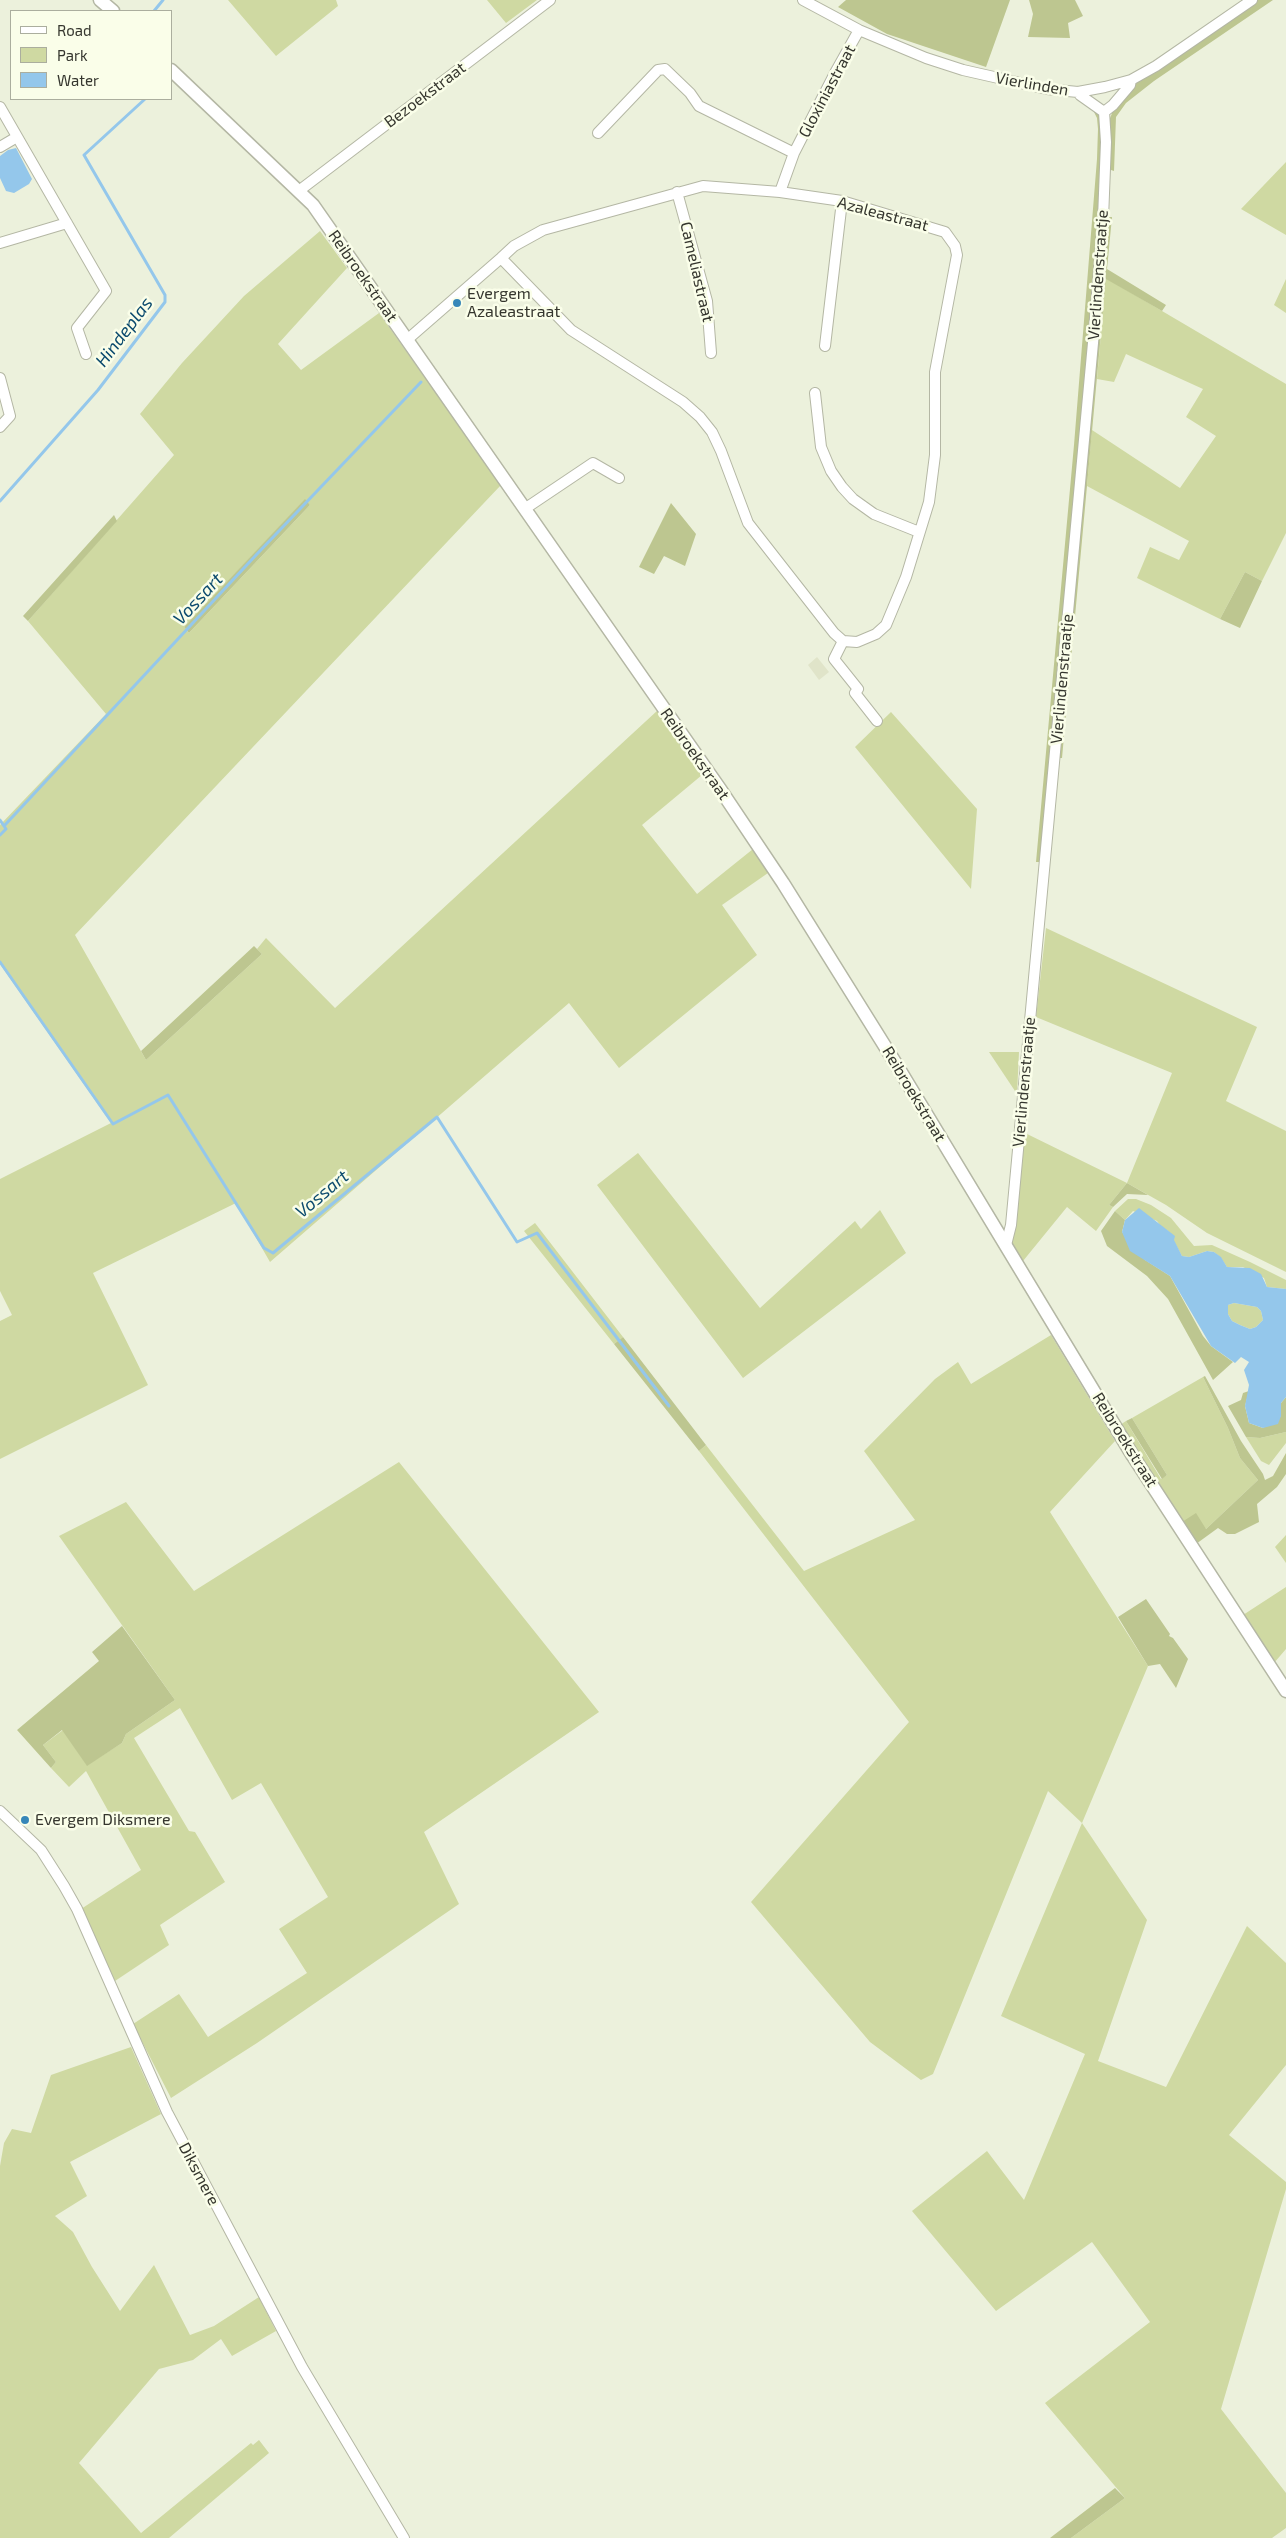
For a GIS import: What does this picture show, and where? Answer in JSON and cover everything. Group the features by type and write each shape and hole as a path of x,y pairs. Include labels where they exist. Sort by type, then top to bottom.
{"street":[{"path":"100,0 112,10"},
{"name":"Bezoekstraat","path":"300,190 550,0"},
{"name":"Vierlinden","path":"803,0 859,30 926,58 963,70 1047,89 1078,92 1131,80 1156,66 1252,0"},
{"name":"Gloxiniastraat","path":"780,192 794,153 859,30"},
{"name":"Gloxiniastraat","path":"598,133 658,70 665,69 690,93 699,106 794,153"},
{"name":"Reibroekstraat","path":"172,71 287,182 300,190 408,339 526,508 783,883 896,1064 1133,1456 1286,1691"},
{"path":"1078,92 1080,96 1104,112 1113,105 1130,85 1131,80"},
{"path":"0,107 106,291 77,328 86,354"},
{"name":"Vierlindenstraatje","path":"1006,1245 1011,1225 1093,344 1103,209 1106,142 1104,112"},
{"path":"0,147 17,137"},
{"name":"Azaleastraat","path":"408,339 514,246 543,230 703,186 780,192 842,202 937,228 950,238 957,255 935,372 934,464 929,502 906,577 886,626 867,639 857,642 843,641"},
{"name":"Cameliastraat","path":"677,192 707,300 710,353"},
{"path":"825,346 842,202"},
{"path":"0,243 67,223"},
{"path":"501,258 571,330 683,402 700,417 712,432 721,451 748,523 798,588 843,641 834,659 858,690 855,693 877,721"},
{"path":"0,378 10,416 0,427"},
{"path":"815,393 821,447 831,471 842,487 853,500 874,514 919,532"},
{"path":"526,508 593,463 619,478"},
{"name":"Diksmere","path":"0,1811 41,1850 64,1886 81,1918 166,2112 302,2367 404,2538"}],"shaded area":[{"path":"817,657 829,672 819,680 808,665"}],"green space":[{"path":"228,0 336,0 338,6 276,56"},
{"path":"487,0 537,0 506,23"},
{"path":"846,0 1010,0 986,67 887,34 838,7"},
{"path":"1029,0 1075,0 1083,16 1068,23 1070,38 1028,37 1033,14"},
{"path":"1258,0 1273,0 1154,81 1126,103 1116,117 1114,171 1108,169 1108,123 1115,106 1128,89"},
{"path":"1092,108 1101,115 1103,132 1100,217 1112,217 1107,269 1166,305 1162,311 1106,279 1062,758 1049,758 1042,862 1036,862 1074,445 1097,159 1097,118"},
{"path":"1286,162 1286,235 1241,209"},
{"path":"320,231 347,268 278,344 301,370 379,313 501,485 75,935 146,1060 262,954 257,949 266,938 335,1008 658,710 702,775 642,825 697,894 753,849 768,873 722,905 757,955 619,1068 569,1003 270,1262 236,1203 93,1273 148,1385 0,1459 0,1321 12,1315 0,1291 0,1179 111,1123 0,964 0,825 106,714 28,621 174,455 140,414 182,363 244,296","holes":["305,500 310,505 189,633 184,627"]},
{"path":"1106,278 1286,384 1286,533 1262,581 1245,572 1220,619 1137,578 1150,547 1179,560 1189,541 1087,486 1092,430 1180,488 1216,436 1186,417 1203,389 1126,354 1114,382 1097,379"},
{"path":"1286,279 1286,313 1274,305"},
{"path":"305,499 310,505 189,633 184,627"},
{"path":"671,503 696,534 685,566 664,556 654,574 639,567"},
{"path":"114,515 117,521 28,621 23,616"},
{"path":"1245,572 1262,581 1240,628 1220,619"},
{"path":"891,712 977,809 971,889 855,747"},
{"path":"1046,928 1257,1027 1226,1101 1286,1131 1286,1272 1207,1233 1166,1205 1127,1183 1172,1073 1036,1017"},
{"path":"254,946 262,954 146,1060 141,1051"},
{"path":"989,1052 1019,1052 1017,1094"},
{"path":"1023,1132 1127,1183 1109,1205 1113,1207 1096,1231 1067,1207 1023,1261 1012,1244"},
{"path":"638,1153 760,1308 855,1221 861,1229 880,1210 906,1253 743,1378 597,1185"},
{"path":"1127,1183 1148,1195 1127,1194 1113,1207 1109,1205"},
{"path":"1128,1199 1136,1199 1151,1205 1171,1218 1194,1246 1212,1245 1250,1262 1286,1280 1286,1289 1267,1287 1264,1278 1243,1267 1227,1267 1214,1252 1207,1251 1189,1257 1182,1256 1168,1231 1162,1228 1157,1221 1133,1211 1125,1220 1115,1211"},
{"path":"1115,1211 1125,1220 1122,1232 1145,1260 1170,1276 1203,1336 1211,1346 1233,1362 1213,1380 1168,1299 1147,1276 1107,1246 1101,1231"},
{"path":"535,1223 623,1337 614,1344 524,1231"},
{"path":"1234,1303 1257,1307 1261,1311 1263,1320 1256,1327 1250,1329 1232,1321 1228,1314 1228,1305"},
{"path":"1051,1335 1115,1441 1050,1512 1148,1666 1082,1823 1048,1791 933,2074 921,2080 870,2042 751,1902 909,1722 699,1451 706,1445 804,1571 915,1520 864,1451 935,1379 958,1362 971,1384"},
{"path":"623,1337 706,1445 699,1451 614,1344"},
{"path":"1205,1376 1265,1480 1273,1476 1286,1453 1286,1474 1277,1487 1257,1504 1259,1522 1235,1534 1227,1534 1218,1528 1196,1544 1182,1522 1196,1513 1206,1529 1258,1480 1240,1458 1228,1428 1203,1377"},
{"path":"1203,1377 1228,1428 1240,1458 1258,1480 1206,1529 1182,1522 1120,1425 1126,1421 1161,1479 1167,1475 1132,1418"},
{"path":"1249,1391 1245,1406 1249,1423 1263,1428 1281,1416 1281,1403 1286,1397 1286,1432 1260,1438 1246,1437 1228,1406 1241,1400 1243,1393"},
{"path":"1132,1418 1167,1475 1162,1479 1126,1421"},
{"path":"1286,1432 1286,1443 1269,1465 1261,1461 1246,1437 1260,1438"},
{"path":"399,1462 599,1712 424,1832 459,1904 257,2043 171,2098 133,2024 179,1994 208,2037 307,1973 279,1929 328,1897 261,1783 232,1800 180,1708 134,1738 189,1831 195,1832 225,1882 160,1925 169,1945 115,1981 81,1909 141,1870 86,1771 69,1787 51,1768 56,1762 43,1745 63,1730 87,1765 122,1743 126,1734 175,1700 59,1536 126,1502 194,1591"},
{"path":"1286,1535 1286,1563 1275,1547"},
{"path":"1286,1587 1286,1649 1274,1663 1243,1615"},
{"path":"1146,1599 1170,1634 1169,1636 1173,1638 1188,1659 1176,1688 1160,1664 1148,1666 1118,1617"},
{"path":"122,1626 175,1700 126,1734 122,1743 87,1766 62,1730 43,1745 56,1762 51,1768 17,1730 99,1661 92,1652"},
{"path":"1082,1823 1147,1920 1098,2061 1166,2087 1247,1926 1286,1963 1286,2065 1229,2135 1286,2182 1286,2189 1221,2409 1286,2493 1286,2528 1272,2538 1071,2538 1125,2498 1045,2403 1150,2322 1092,2242 996,2311 912,2211 987,2151 1024,2200 1085,2054 1001,2016"},
{"path":"131,2047 161,2114 70,2162 87,2196 55,2216 73,2232 92,2267 120,2311 154,2265 190,2335 214,2326 259,2297 276,2331 232,2356 221,2339 193,2360 159,2369 79,2463 141,2533 251,2443 253,2445 259,2440 269,2453 169,2538 0,2538 0,2166 4,2143 12,2129 31,2133 51,2075"},
{"path":"1115,2488 1125,2498 1071,2538 1050,2538"}],"water":[{"path":"16,148 32,179 29,184 14,193 6,191 0,178 0,156 8,150"},
{"path":"1139,1208 1175,1236 1174,1240 1182,1256 1189,1257 1207,1251 1214,1252 1221,1257 1227,1267 1250,1268 1261,1274 1267,1287 1286,1289 1286,1397 1281,1403 1281,1416 1278,1424 1263,1428 1249,1423 1245,1406 1249,1385 1244,1370 1249,1362 1241,1357 1235,1363 1211,1346 1170,1276 1130,1251 1122,1232 1125,1220","holes":["1234,1303 1257,1307 1261,1311 1263,1320 1256,1327 1250,1329 1232,1321 1228,1314 1228,1305"]}],"waterway":[{"name":"Hindeplas","path":"155,10 163,0"},
{"name":"Hindeplas","path":"0,501 98,390 165,302 165,295 84,155 144,100"},
{"name":"Vossart","path":"0,835 6,829 4,826 257,554 421,382"},
{"name":"Vossart","path":"0,820 4,826"},
{"name":"Vossart","path":"0,962 113,1124 168,1095 264,1248 273,1253 437,1117 517,1242 537,1233 669,1406"}],"place":[{"name":"Evergem Azaleastraat","path":"457,303"},
{"name":"Evergem Diksmere","path":"25,1820"}]}
